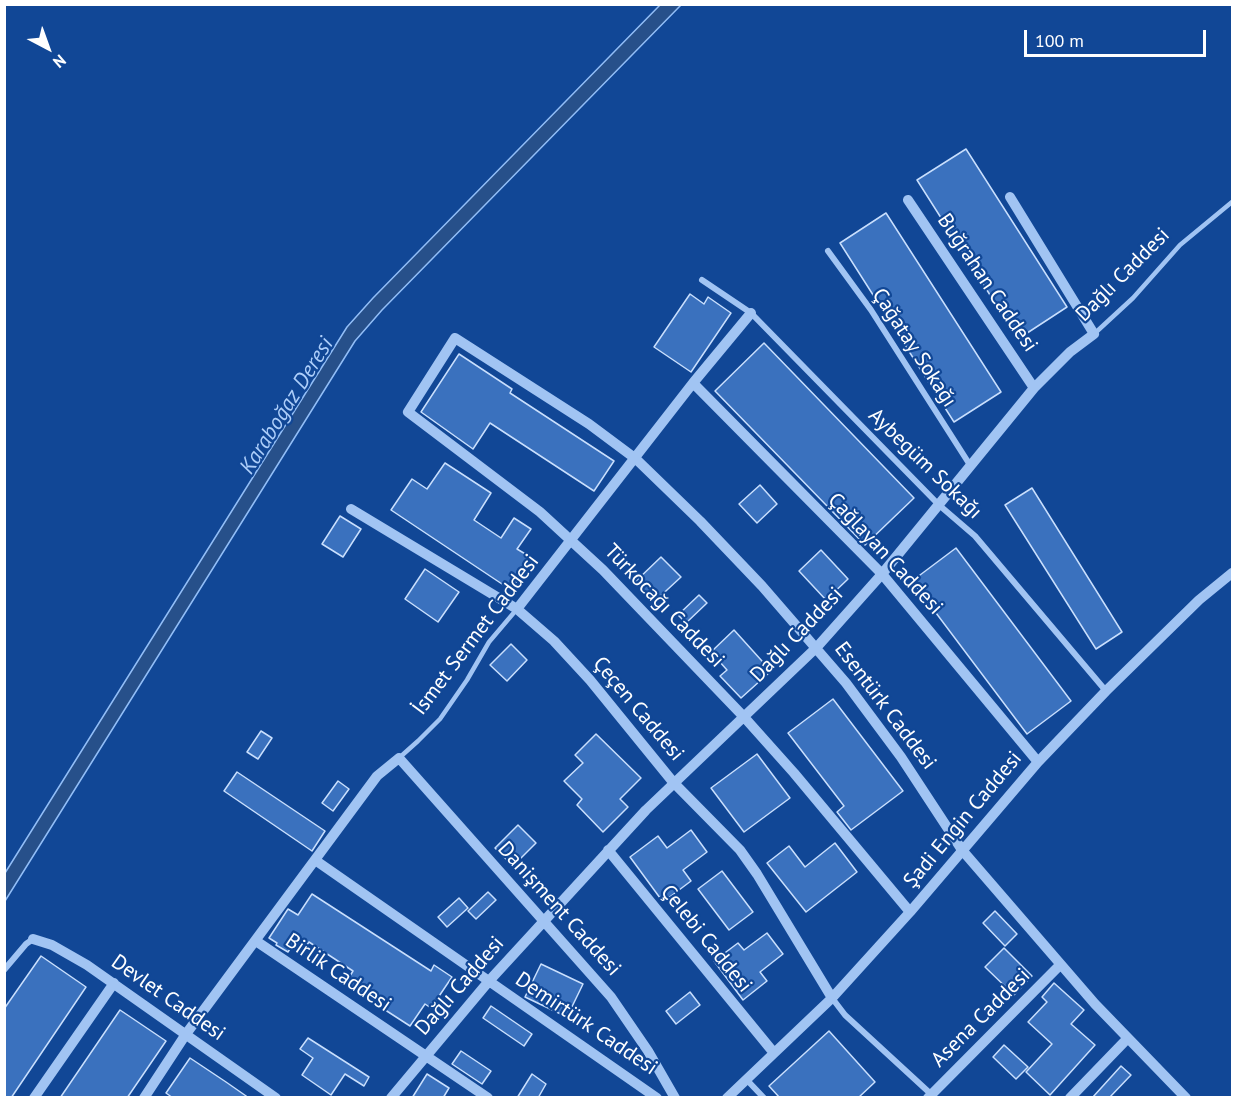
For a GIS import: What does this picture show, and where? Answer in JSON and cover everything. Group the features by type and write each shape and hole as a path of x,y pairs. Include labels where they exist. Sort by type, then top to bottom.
{"street":[{"path":"1010,197 1094,334"},
{"name":"Buğrahan Caddesi","path":"908,200 1034,388"},
{"name":"Çağatay Sokağı","path":"828,251 871,310 970,465"},
{"name":"Aybegüm Sokağı","path":"702,280 751,313 939,505 975,536 1106,691"},
{"name":"İsmet Sermet Caddesi","path":"517,609 693,383 751,313"},
{"name":"Dağlı Caddesi","path":"391,1098 489,981 608,850 673,782 817,647 882,574 1034,388 1070,352 1094,334"},
{"name":"Esentürk Caddesi","path":"408,411 455,338 589,424 636,459 700,521 817,647 901,757 962,850 1060,965 1127,1039 1186,1098"},
{"name":"Çağlayan Caddesi","path":"693,383 882,574 1038,762"},
{"name":"Türkocağı Caddesi","path":"408,411 508,486 572,540 744,717 910,912"},
{"name":"Çeçen Caddesi","path":"351,509 517,609 554,641 590,680 673,782 740,850 832,998"},
{"name":"Şadi Engin Caddesi","path":"727,1098 832,998 910,912 1038,762 1106,691 1199,600 1233,573"},
{"name":"İsmet Sermet Caddesi","path":"144,1098 186,1034 377,776 399,758"},
{"name":"Danişment Caddesi","path":"399,758 612,997 648,1051 675,1098"},
{"name":"Çelebi Caddesi","path":"608,850 774,1053"},
{"name":"Demirtürk Caddesi","path":"315,860 657,1098"},
{"path":"4,970 33,939"},
{"name":"Devlet Caddesi","path":"33,939 64,950 114,983 269,1096"},
{"name":"Birlik Caddesi","path":"255,941 488,1098"},
{"name":"Asena Caddesi","path":"931,1097 1060,965"},
{"path":"34,1098 114,983"},
{"path":"832,998 845,1015 931,1097"},
{"path":"1070,1098 1127,1039"},
{"path":"746,1079 764,1098"}],"lane":[{"name":"Dağlı Caddesi","path":"1094,334 1133,298 1180,245 1233,202"},
{"name":"İsmet Sermet Caddesi","path":"399,758 440,719 467,680 489,642 517,609"}],"water":[{"path":"660,5 681,5 382,310 355,341 5,901 5,873 347,327"}],"building":[{"path":"966,149 1067,307 1018,339 917,180"},
{"path":"886,213 1001,392 954,422 840,243"},
{"path":"690,294 704,304 708,297 731,313 691,372 654,347"},
{"path":"764,343 914,498 865,545 715,391"},
{"path":"459,354 512,389 510,393 614,461 594,491 490,423 473,449 421,412"},
{"path":"445,463 491,493 474,520 501,538 514,518 531,529 517,549 532,558 511,590 391,510 412,479 427,489"},
{"path":"760,485 777,504 757,523 739,504"},
{"path":"1032,488 1122,632 1096,649 1005,505"},
{"path":"340,516 361,529 343,557 322,544"},
{"path":"956,548 1071,701 1027,734 912,581"},
{"path":"821,550 848,579 826,600 799,571"},
{"path":"661,557 681,577 654,602 635,582"},
{"path":"425,569 459,592 438,622 405,599"},
{"path":"699,595 707,603 686,623 678,615"},
{"path":"734,630 771,671 741,698 720,676 727,670 711,652"},
{"path":"511,644 527,660 507,681 490,665"},
{"path":"833,699 903,791 851,830 837,812 844,806 788,733"},
{"path":"261,731 272,738 258,759 247,752"},
{"path":"596,734 641,778 620,799 628,807 603,832 577,805 582,799 564,781 583,763 575,755"},
{"path":"757,754 790,798 744,832 711,788"},
{"path":"237,772 325,831 312,851 224,791"},
{"path":"338,781 349,789 333,811 322,803"},
{"path":"518,825 536,843 513,866 495,848"},
{"path":"691,830 707,852 683,870 691,881 663,902 630,857 658,836 667,848"},
{"path":"835,843 857,872 806,912 767,863 789,846 805,867"},
{"path":"722,871 753,912 729,930 698,889"},
{"path":"488,892 496,900 476,919 468,911"},
{"path":"312,894 431,971 434,965 452,977 431,1008 425,1004 410,1026 345,984 353,971 309,942 301,953 291,947 288,952 276,945 277,943 269,938 288,909 298,915"},
{"path":"459,898 468,908 447,927 438,917"},
{"path":"995,911 1017,934 1005,946 983,923"},
{"path":"767,933 783,954 760,972 767,981 743,1000 714,961 738,943 744,950"},
{"path":"1004,948 1032,976 1014,995 985,967"},
{"path":"41,956 86,987 11,1098 4,1098 4,1009"},
{"path":"541,964 583,984 567,1017 525,997"},
{"path":"1054,983 1084,1010 1071,1024 1095,1045 1050,1095 1026,1072 1052,1044 1028,1022 1047,1002 1042,997"},
{"path":"690,992 700,1005 676,1024 666,1011"},
{"path":"491,1006 532,1034 524,1046 483,1018"},
{"path":"120,1010 166,1041 127,1098 60,1098"},
{"path":"829,1031 875,1082 858,1098 780,1098 769,1086"},
{"path":"308,1038 369,1077 364,1086 345,1074 331,1095 302,1075 313,1058 300,1049"},
{"path":"1004,1045 1028,1067 1016,1079 993,1057"},
{"path":"461,1051 491,1071 482,1084 452,1064"},
{"path":"190,1058 249,1098 173,1098 166,1093"},
{"path":"1121,1066 1131,1075 1109,1098 1092,1098"},
{"path":"427,1074 449,1088 443,1098 412,1098"},
{"path":"532,1074 546,1084 538,1098 517,1098"}],"water label":[{"name":"Karaboğaz Deresi","path":"287,406"}]}
